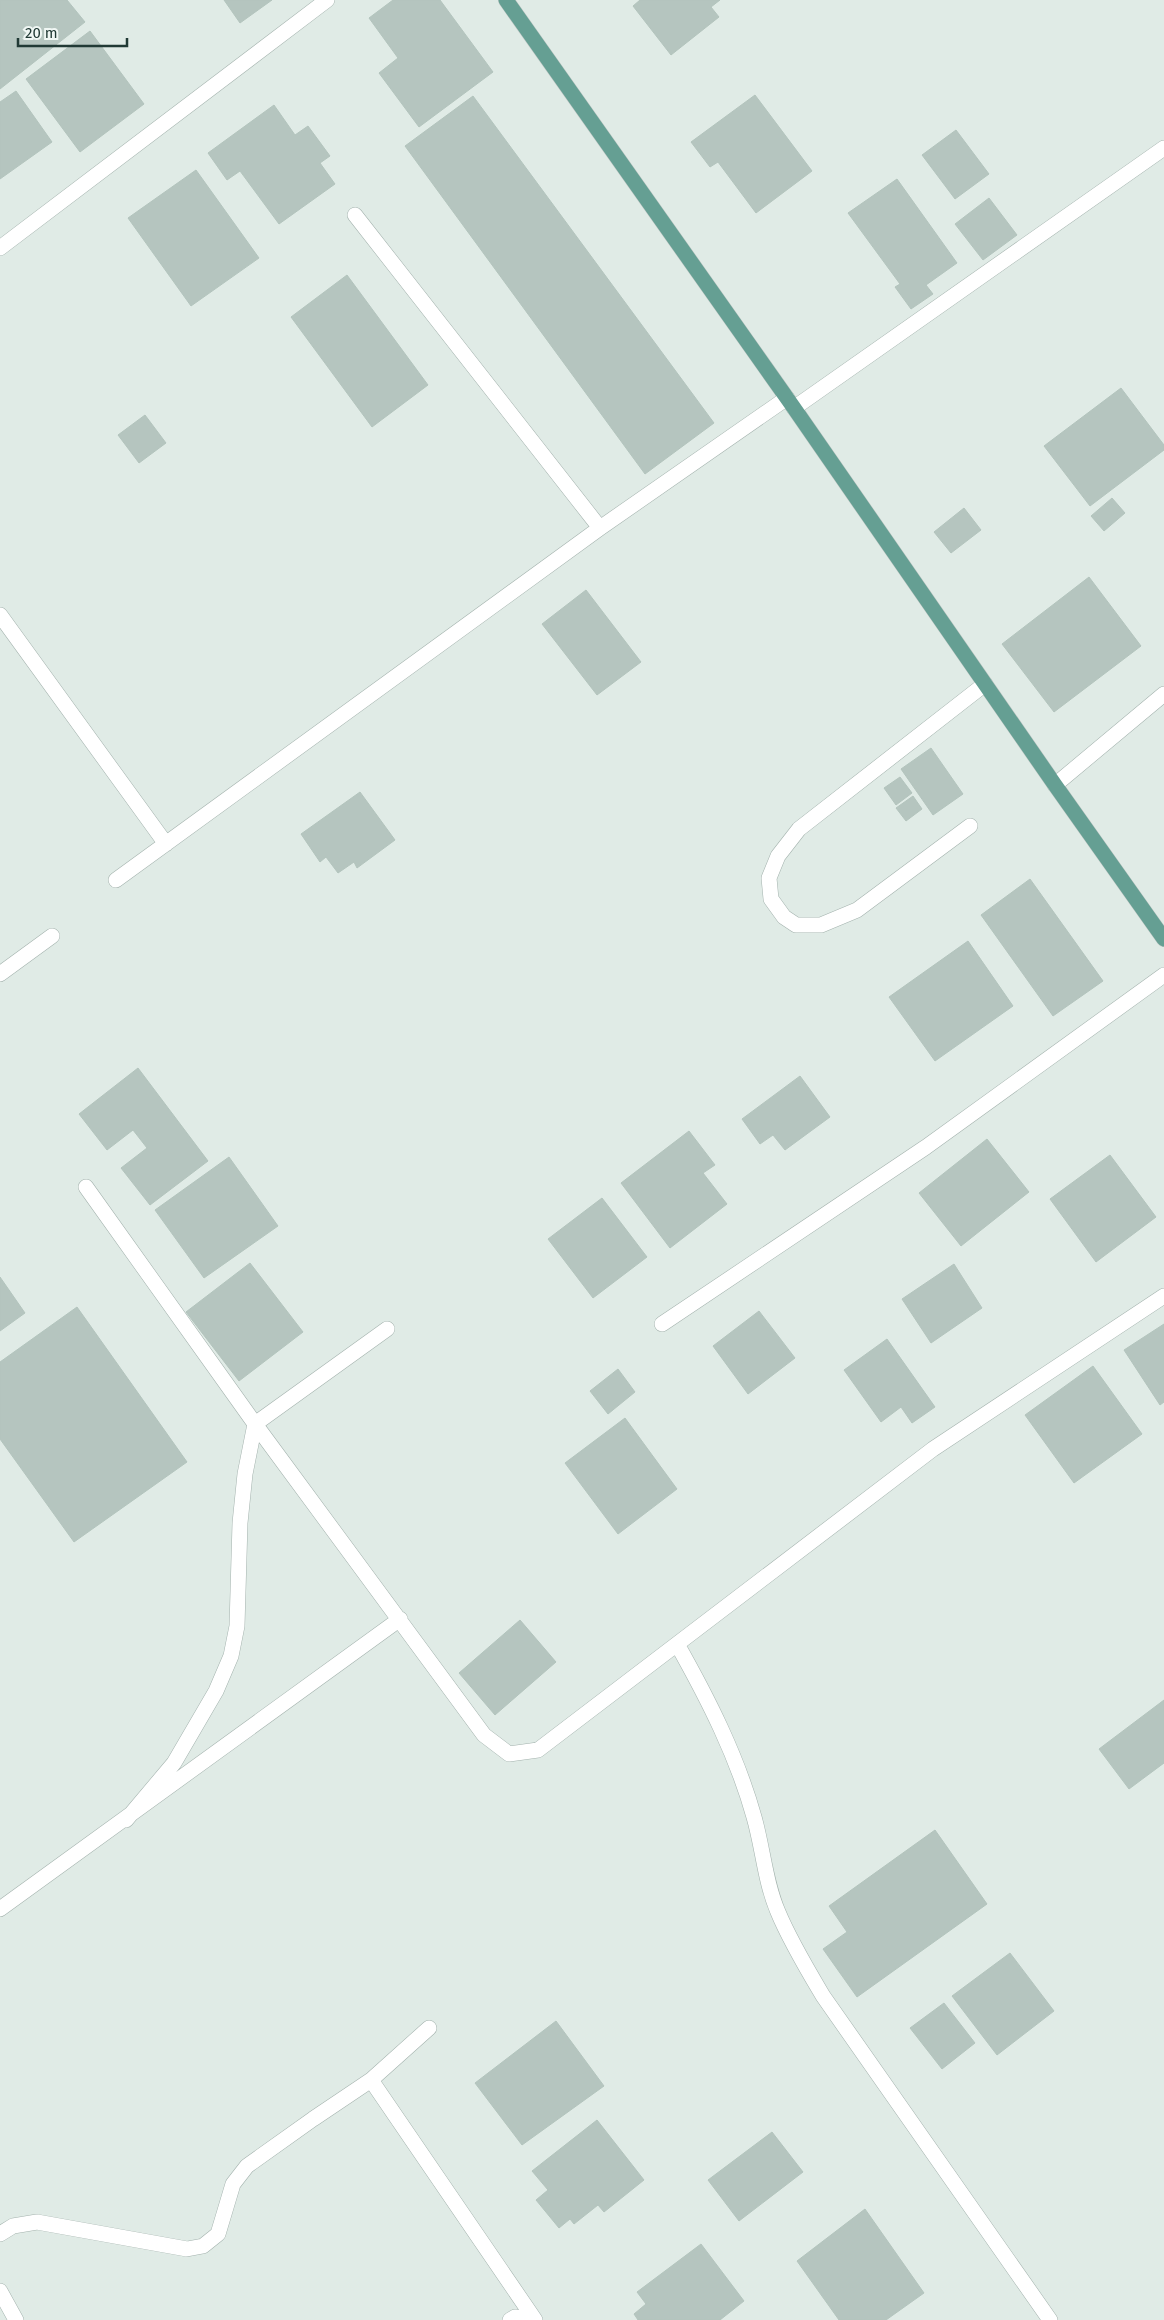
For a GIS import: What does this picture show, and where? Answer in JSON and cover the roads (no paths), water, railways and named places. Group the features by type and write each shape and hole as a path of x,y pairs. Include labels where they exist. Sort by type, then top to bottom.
{"main road":[{"path":"506,0 1164,939"}],"street":[{"path":"0,248 327,0"},
{"path":"116,880 600,528 790,403 1164,148"},
{"path":"355,215 600,528"},
{"path":"0,615 166,844"},
{"path":"970,826 857,910 821,925 796,926 784,917 771,899 769,878 778,856 799,829 985,684"},
{"path":"1055,786 1164,694"},
{"path":"0,974 52,936"},
{"path":"662,1324 926,1147 1164,975"},
{"path":"86,1187 254,1424 484,1735 509,1754 538,1750 933,1449 1164,1296"},
{"path":"126,1820 174,1763 216,1691 231,1656 237,1626 240,1523 245,1474 254,1424 387,1329"},
{"path":"0,1909 126,1820 400,1619"},
{"path":"677,1644 712,1706 737,1767 754,1817 778,1912 800,1956 823,1996 1050,2320"},
{"path":"0,2234 13,2226 37,2222 187,2249 203,2246 218,2234 233,2184 247,2166 371,2080 429,2028"},
{"path":"371,2080 534,2320"},
{"path":"0,2291 16,2320"},
{"path":"510,2320 516,2317 534,2320"}]}
